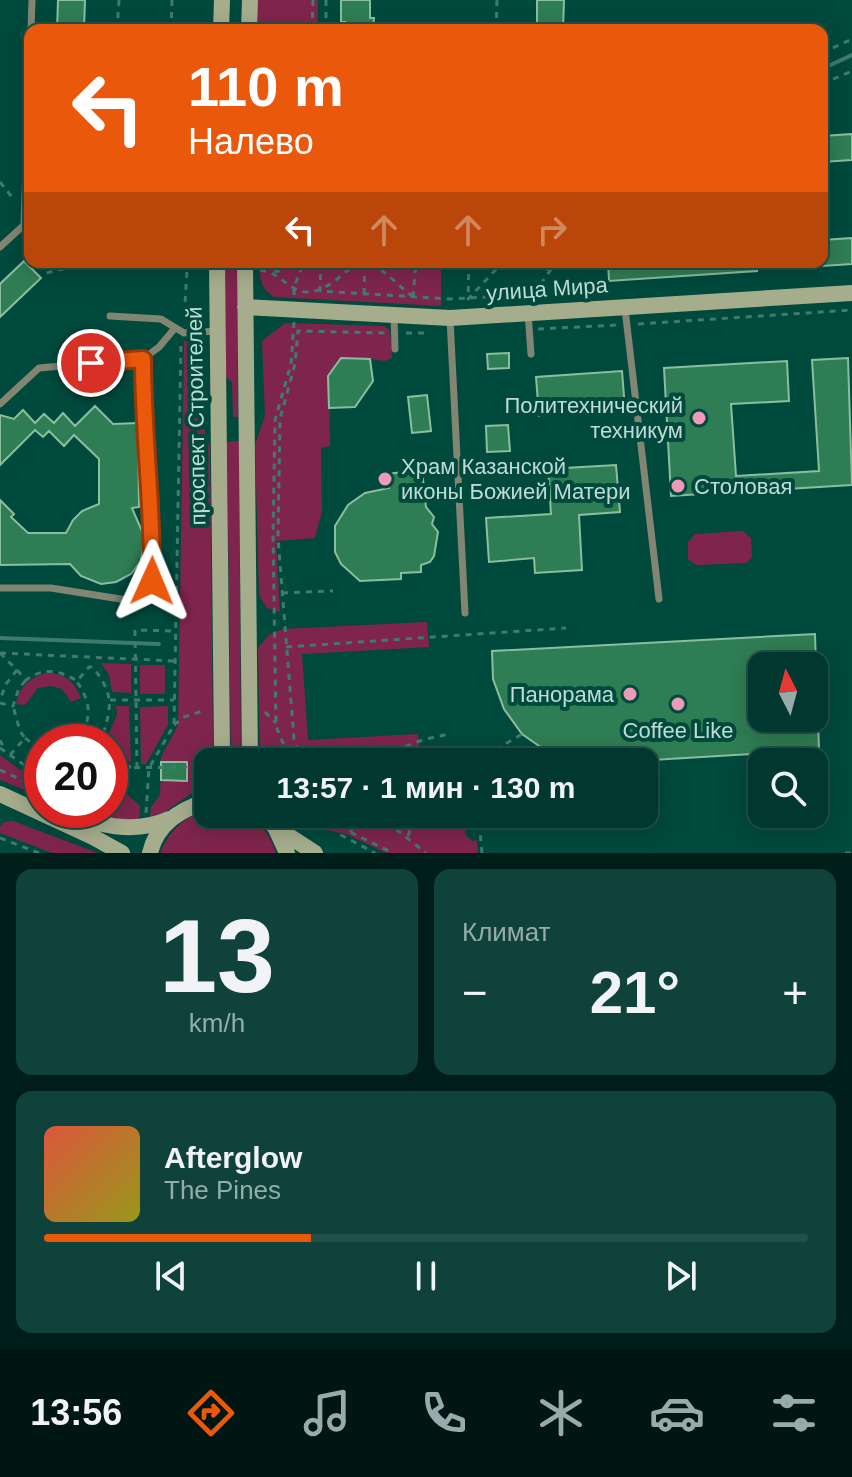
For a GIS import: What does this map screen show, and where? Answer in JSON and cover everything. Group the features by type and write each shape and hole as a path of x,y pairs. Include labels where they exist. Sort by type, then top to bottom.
{"street":[{"path":"221,24 222,0"},
{"path":"249,24 250,0"},
{"name":"проспект Строителей","path":"217,268 222,748"},
{"path":"250,748 245,307 252,268"},
{"name":"улица Мира","path":"245,307 450,318 852,293"},
{"path":"218,430 248,429"},
{"path":"1,797 24,803"},
{"path":"1,797 122,853"},
{"path":"128,828 153,826 169,819 194,800"},
{"path":"185,808 194,805"},
{"path":"150,853 169,819"},
{"path":"276,828 287,853"},
{"path":"277,828 315,853"}],"lane":[{"path":"31,24 32,0"},
{"path":"0,247 24,225"},
{"path":"625,307 659,599"},
{"path":"528,313 531,354"},
{"path":"394,315 395,349"},
{"path":"110,316 161,319 184,333 216,331"},
{"path":"450,318 465,613"},
{"path":"0,404 39,368 143,359 159,347 175,328"},
{"path":"0,588 51,588 133,601 152,581 153,543 143,411 143,359"}],"path":[{"path":"117,24 119,0"},
{"path":"170,24 171,0"},
{"path":"312,24 313,0"},
{"path":"326,0 326,24"},
{"path":"496,24 497,1"},
{"path":"828,50 852,39"},
{"path":"828,81 852,71"},
{"path":"45,268 46,273 67,268"},
{"path":"146,817 149,768 174,725 180,345 184,333 186,268"},
{"path":"259,268 274,272 300,291 468,299 577,292"},
{"path":"274,272 287,268"},
{"path":"288,748 276,726 275,420 291,364 294,287 302,268"},
{"path":"320,291 321,268"},
{"path":"320,291 350,268"},
{"path":"364,294 365,268"},
{"path":"379,268 413,297"},
{"path":"413,297 415,268"},
{"path":"468,299 469,268"},
{"path":"468,299 497,268"},
{"path":"545,268 550,271"},
{"path":"534,294 552,268"},
{"path":"296,748 278,538 280,419 295,364 298,331"},
{"path":"282,593 333,591"},
{"path":"286,647 566,628"},
{"path":"137,768 135,630 175,631"},
{"path":"0,653 175,661"},
{"path":"0,653 26,680"},
{"path":"77,681 97,658"},
{"path":"89,667 93,667 100,676 110,700 108,724"},
{"path":"13,706 0,702 6,684 17,670"},
{"path":"24,737 13,706 19,688 35,673 57,671 77,681 89,705 87,724"},
{"path":"110,700 174,700"},
{"path":"405,748 419,740 450,734"},
{"path":"498,748 522,734"},
{"path":"8,754 24,739"},
{"path":"0,740 8,754"},
{"path":"0,748 24,765"},
{"path":"128,768 187,767"},
{"path":"0,770 24,781"},
{"path":"337,828 341,835 375,853"},
{"path":"347,828 393,853"},
{"path":"350,832 354,828"},
{"path":"396,828 426,853"},
{"path":"408,836 411,828"},
{"path":"480,828 482,853"},
{"path":"0,838 39,853"},
{"path":"845,853 852,853"}],"shaded area":[{"path":"256,0 318,0 317,24 255,24"},
{"path":"224,268 237,268 238,417 233,417 232,382 224,375"},
{"path":"260,268 441,268 441,306 274,297 261,282"},
{"path":"285,323 384,326 390,331 392,358 385,361 370,359 329,376 330,446 321,448 322,511 315,538 276,541 280,612 267,608 259,595 255,444 265,416 262,341"},
{"path":"198,340 199,412 210,448 213,746 194,748 194,791 165,812 150,817 151,807 160,795 161,757 178,725 184,341"},
{"path":"239,441 241,748 231,748 227,442"},
{"path":"743,531 751,538 752,557 746,563 696,565 688,559 688,542 695,534"},
{"path":"427,622 429,647 302,654 308,740 418,734 420,748 260,748 258,648 269,635 283,629"},
{"path":"101,663 131,664 131,693 112,692 109,675"},
{"path":"140,665 165,665 165,694 140,694"},
{"path":"49,672 69,680 81,698 71,702 62,689 51,686 38,688 25,705 16,704 27,683"},
{"path":"116,706 129,706 131,763 128,760 128,724 113,724 117,715"},
{"path":"168,706 168,725 146,764 141,764 140,707"},
{"path":"0,755 24,770 24,790 0,780"},
{"path":"128,795 140,806 139,822 128,822"},
{"path":"194,816 194,828 262,828 276,853 160,853 178,826"},
{"path":"13,821 24,825 24,828 32,828 98,853 52,853 0,833 4,822"},
{"path":"465,828 466,835 472,841 477,840 478,853 386,853 346,834 320,829"}],"building":[{"path":"58,0 85,0 84,24 57,24"},
{"path":"341,0 370,0 370,18 374,18 374,24 341,22"},
{"path":"537,0 564,0 563,24 537,24"},
{"path":"852,134 852,160 828,162 828,136"},
{"path":"852,238 852,264 828,266 828,240"},
{"path":"24,261 24,268 31,268 41,278 0,317 0,284"},
{"path":"608,268 757,268 757,271 609,281"},
{"path":"509,353 509,368 488,369 487,354"},
{"path":"341,358 370,359 373,381 355,407 329,408 328,376"},
{"name":"Политехнический техникум","path":"848,358 852,485 671,496 664,368 787,361 789,401 731,404 736,476 819,471 812,360"},
{"path":"622,371 625,409 539,416 536,377"},
{"path":"427,395 431,431 412,433 408,397"},
{"path":"95,406 113,424 138,423 139,507 132,508 144,536 141,561 131,574 116,582 101,584 81,576 70,564 0,565 0,500 14,514 11,517 28,533 66,533 82,511 99,504 99,459 74,435 64,446 49,431 43,437 35,430 0,465 0,415 14,419 23,410 35,423 44,414 54,423 63,413 75,426"},
{"path":"508,425 510,451 487,452 486,426"},
{"path":"616,465 620,512 579,515 582,570 535,573 534,558 489,562 486,518 551,514 548,469"},
{"path":"422,470 426,507 434,517 432,524 438,532 434,556 430,562 421,565 421,572 401,573 401,579 360,581 341,564 335,552 335,526 348,505 365,493 389,488 387,474"},
{"name":"Панорама","path":"815,634 816,652 748,652 748,732 818,732 819,748 748,748 748,754 658,760 658,748 542,748 522,734 504,709 493,679 492,651"},
{"path":"161,762 187,762 187,781 161,780"}],"waterway":[{"path":"828,66 852,55"},
{"path":"0,638 159,644"}],"place":[{"name":"Политехнический техникум","path":"699,418"},
{"name":"Храм Казанской иконы Божией Матери","path":"385,479"},
{"name":"Столовая","path":"678,486"},
{"name":"Панорама","path":"630,694"},
{"name":"Coffee Like","path":"678,704"}],"route":[{"path":"91,363 143,359 143,411 153,543 152,581"}]}
